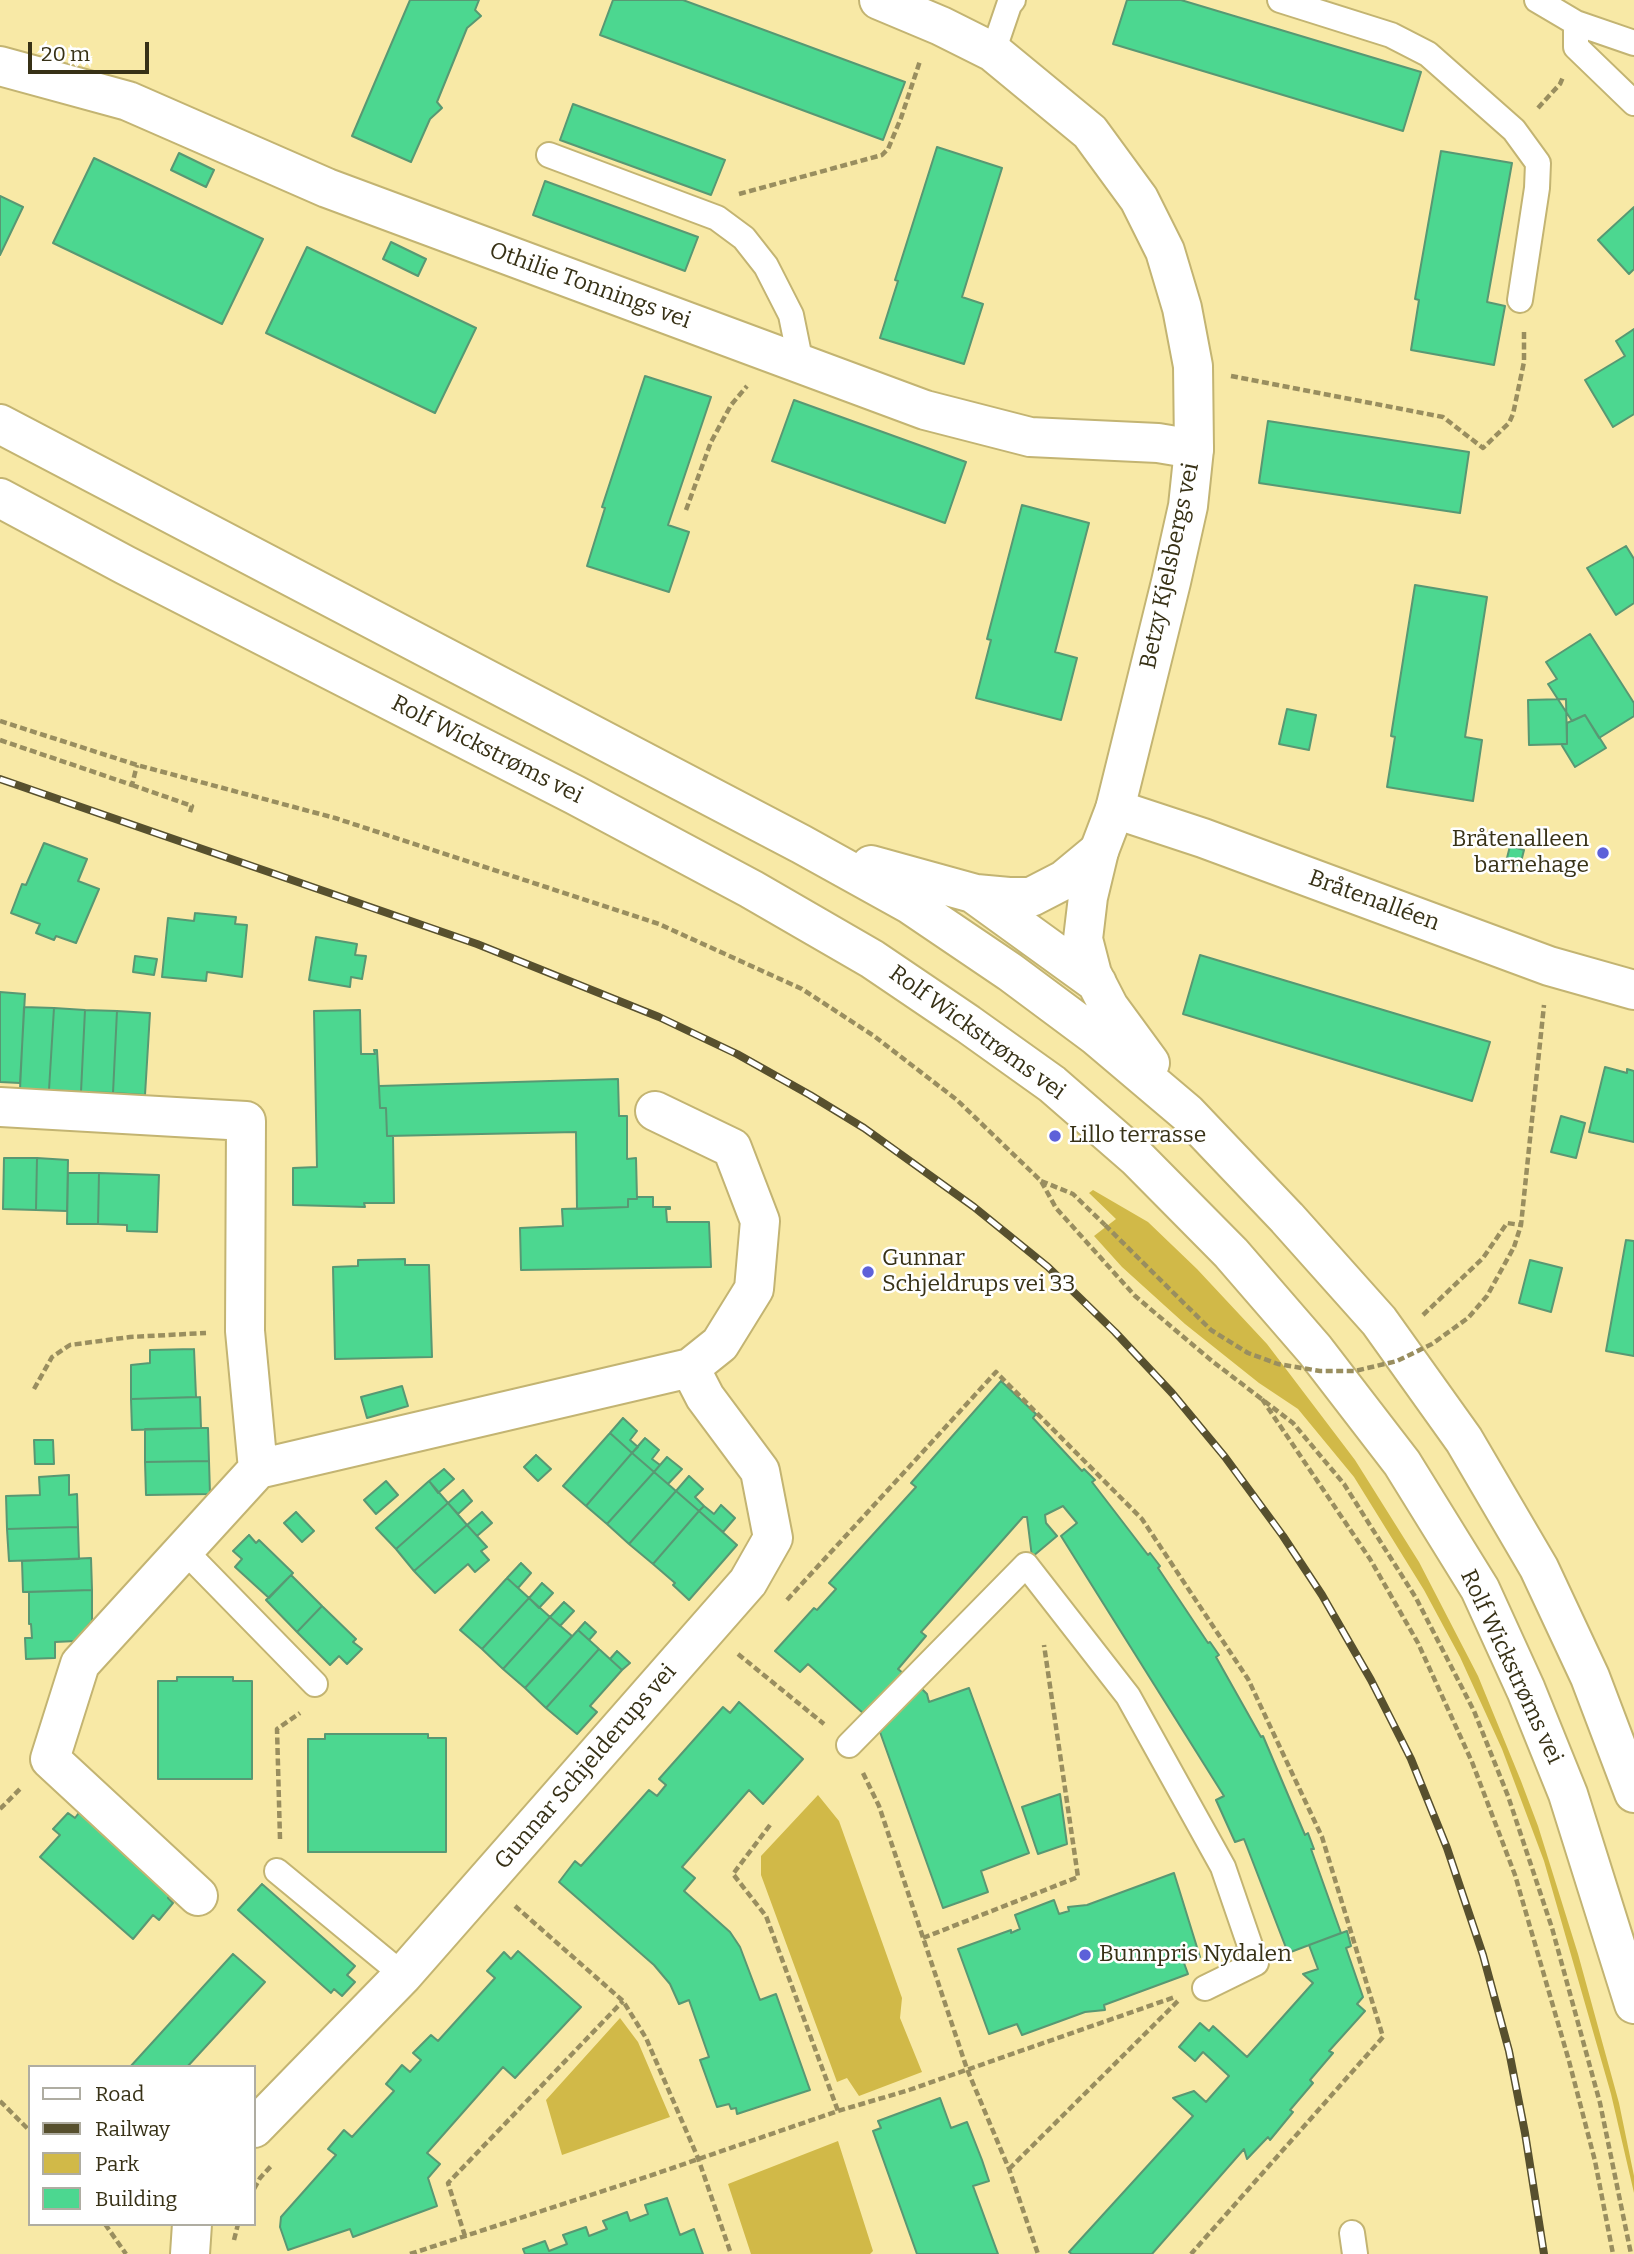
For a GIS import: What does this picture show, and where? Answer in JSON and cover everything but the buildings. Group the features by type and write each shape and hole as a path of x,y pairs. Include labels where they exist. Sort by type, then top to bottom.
{"main road":[{"name":"Betzy Kjelsbergs vei","path":"879,0 942,26 993,52 1090,132 1145,209 1165,251 1182,308 1193,366 1194,449 1188,506 1115,809 1099,851 1088,897 1083,939 1097,983"},
{"name":"Othilie Tonnings vei","path":"0,66 128,101 327,188 925,410 1030,437 1158,443 1194,449"},
{"path":"0,424 801,844 911,905 1010,972 1096,1036 1187,1113 1287,1217 1379,1321 1464,1440 1539,1568 1590,1677 1634,1793"},
{"name":"Rolf Wickstrøms vei","path":"0,498 575,795 751,889 872,959 1052,1084 1137,1158 1231,1253 1315,1350 1402,1463 1480,1590 1526,1690 1569,1794 1634,2004"},
{"name":"Bråtenalléen","path":"1115,809 1203,838 1553,967 1634,990"},
{"path":"801,844 936,885 1009,897 1031,897 1064,880 1099,851"},
{"path":"973,893 1097,983 1109,1007 1187,1113"},
{"path":"0,1107 246,1121 245,1331 258,1469"},
{"path":"198,1896 50,1759 80,1664 258,1469 690,1368 720,1344 754,1289 760,1221 732,1148 654,1111"},
{"name":"Gunnar Schjelderups vei","path":"256,2126 403,1976 748,1582 773,1538 760,1471 705,1397 690,1368"},
{"path":"190,2254 192,2226"}],"lane":[{"path":"993,52 1013,0"},
{"path":"1280,0 1391,35 1428,54 1514,130 1538,163 1537,188 1520,300"},
{"path":"1537,0 1576,23 1634,43"},
{"path":"1576,23 1576,47 1634,103"},
{"path":"549,155 716,218 744,238 766,266 791,314 801,364"},
{"path":"184,1550 315,1684"},
{"path":"849,1745 1026,1565 1128,1696 1223,1867 1256,1963 1205,1988"},
{"path":"277,1871 403,1976"}],"path":[{"path":"730,197 881,155 888,149 897,128 921,59"},
{"path":"1539,106 1560,84"},
{"path":"1242,377 1443,417 1483,448 1509,423 1513,414 1524,362 1525,334 1520,300"},
{"path":"685,510 712,442 731,405 749,383"},
{"path":"0,721 137,765 335,818 659,924 802,989 874,1036 957,1100 1041,1181 1056,1208 1135,1296 1293,1423 1344,1484 1416,1598 1474,1711 1508,1796 1552,1928 1600,2103 1631,2254"},
{"path":"0,740 192,806 189,815"},
{"path":"132,785 137,765"},
{"path":"1041,1181 1073,1194 1211,1330 1248,1353 1278,1364 1320,1371 1355,1371 1397,1361 1432,1344 1468,1318 1487,1296 1514,1247 1521,1225 1545,999 1553,967"},
{"path":"1430,1309 1483,1258 1507,1223 1521,1225"},
{"path":"34,1389 52,1357 70,1345 130,1337 245,1331"},
{"path":"996,1372 1142,1519 1248,1679 1322,1837 1383,2037 1191,2254"},
{"path":"1260,1395 1370,1559 1418,1643 1472,1762 1515,1875 1570,2061 1595,2161 1614,2254"},
{"path":"923,1938 1078,1877 1035,1577"},
{"path":"738,1653 849,1745 879,1806 967,2070 1009,2169 1038,2254"},
{"path":"277,1729 281,1837"},
{"path":"770,1825 733,1874 766,1916 838,2111"},
{"path":"510,1902 623,2001 646,2038 698,2158 731,2254"},
{"path":"410,2254 967,2070 1186,1993 1009,2169"},
{"path":"465,2236 448,2183 623,2001"},
{"path":"0,2101 28,2129"},
{"path":"106,2226 127,2254"}],"green space":[{"path":"1093,1190 1148,1222 1197,1269 1267,1344 1355,1460 1419,1562 1478,1676 1538,1826 1578,1954 1619,2103 1634,2176 1634,2193 1611,2094 1544,1861 1502,1749 1460,1657 1424,1590 1354,1477 1298,1409 1259,1383 1185,1324 1122,1267 1094,1236 1116,1219 1089,1193"},
{"path":"818,1795 839,1821 902,1998 900,2018 922,2072 859,2096 847,2078 837,2082 761,1875 761,1856"},
{"path":"620,2018 638,2042 670,2117 562,2155 546,2100"},
{"path":"838,2141 873,2251 870,2254 751,2254 728,2184"}],"railway":[{"path":"0,779 477,944 659,1017 737,1054 864,1128 974,1207 1048,1267 1115,1332 1172,1393 1225,1457 1322,1595 1371,1680 1411,1759 1447,1848 1483,1955 1509,2051 1544,2254"}],"place":[{"name":"Bråtenalleen barnehage","path":"1603,853"},
{"name":"Lillo terrasse","path":"1055,1136"},
{"name":"Gunnar Schjeldrups vei 33","path":"868,1272"},
{"name":"Bunnpris Nydalen","path":"1085,1955"}]}
